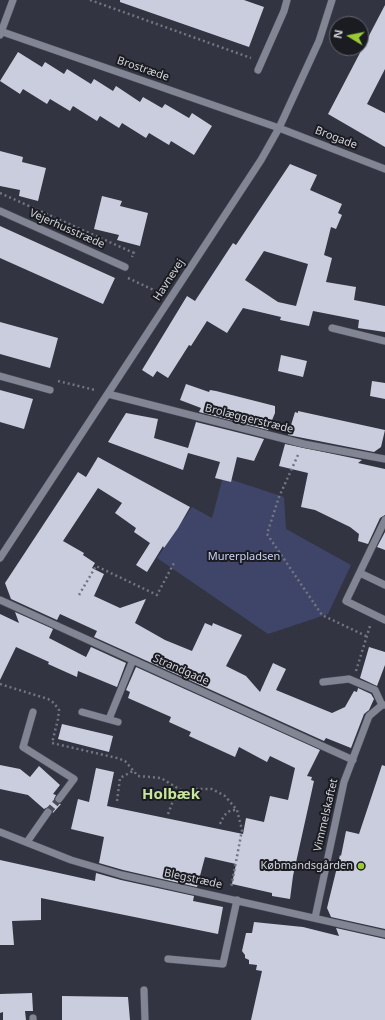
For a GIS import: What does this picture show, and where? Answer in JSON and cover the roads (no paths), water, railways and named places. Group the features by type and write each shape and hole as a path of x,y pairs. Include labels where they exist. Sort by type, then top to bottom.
{"street":[{"path":"0,32 13,0"},
{"path":"258,70 284,11 287,0"},
{"name":"Havnevej","path":"0,558 261,160 279,128 318,41 332,0"},
{"name":"Brostræde","path":"0,32 279,128"},
{"name":"Brogade","path":"279,128 385,169"},
{"name":"Vejerhusstræde","path":"0,211 125,267"},
{"path":"332,328 385,341"},
{"path":"0,376 50,390"},
{"name":"Brolæggerstræde","path":"108,394 304,444 385,459"},
{"path":"385,520 346,601 385,620"},
{"path":"360,573 385,585"},
{"name":"Strandgade","path":"0,600 353,760"},
{"path":"109,719 133,660"},
{"path":"323,682 349,679 375,690 383,705"},
{"name":"Vimmelskaftet","path":"315,918 344,782 368,716 383,705"},
{"path":"32,712 23,748 74,778 59,799"},
{"path":"82,712 118,722"},
{"path":"27,842 48,812"},
{"name":"Blegstræde","path":"0,832 71,860 122,875 385,934"},
{"path":"168,959 223,964 233,900"},
{"path":"144,990 145,1020"}],"tunnel":[{"path":"48,812 59,799"}],"place":[{"name":"Købmandsgården","path":"361,866"}],"district":[{"name":"Holbæk","path":"171,795"}],"park label":[{"name":"Murerpladsen","path":"244,557"}]}
